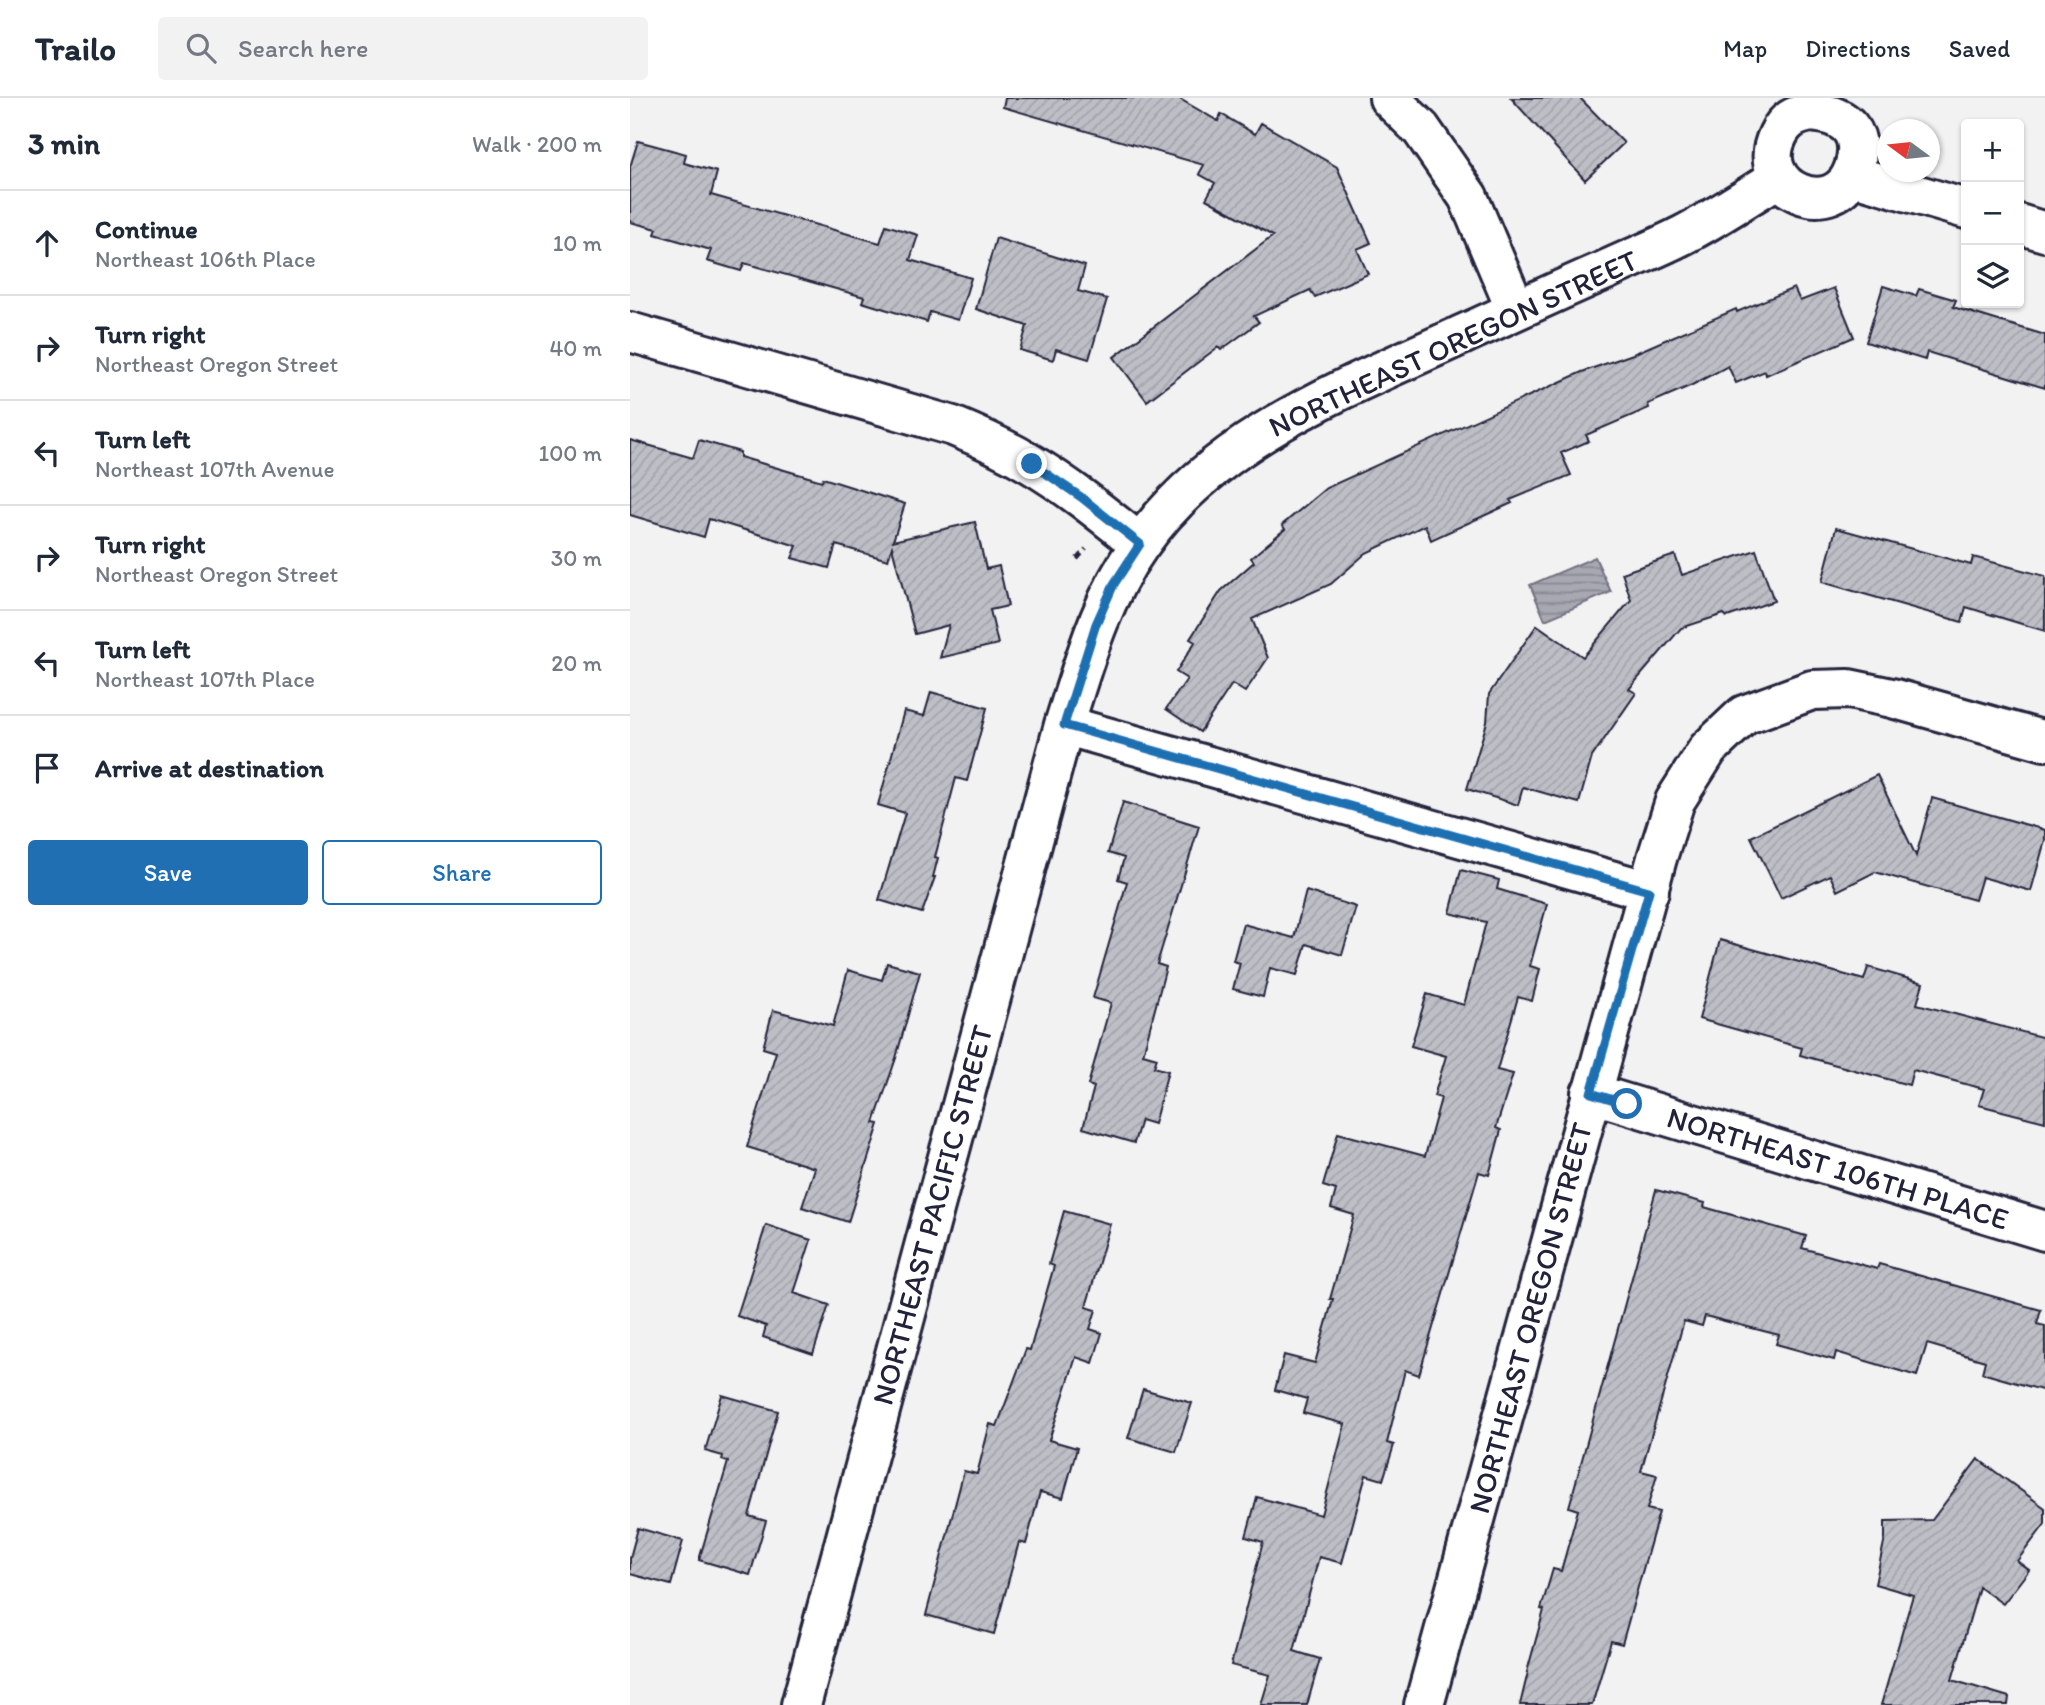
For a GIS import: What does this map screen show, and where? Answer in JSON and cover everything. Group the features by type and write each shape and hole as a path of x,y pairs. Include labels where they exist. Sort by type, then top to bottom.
{"street":[{"path":"1389,98 1420,129 1468,198 1516,310"},
{"path":"1835,106 1855,135 1858,149 1851,175 1843,187 1833,194 1820,197 1793,191 1778,178 1773,147 1788,120 1799,114 1835,106"},
{"path":"1851,175 1961,208"},
{"name":"NORTHEAST OREGON STREET","path":"1064,725 1096,624 1114,584 1140,544 1172,506 1207,472 1250,440 1288,417 1337,392 1682,236 1778,178"},
{"path":"2024,226 2045,232"},
{"path":"630,332 953,426 1032,464 1081,497 1140,544"},
{"name":"NORTHEAST OREGON STREET","path":"1424,1705 1591,1093 1675,801 1708,750 1744,715 1812,690 1849,689 1892,698 2045,741"},
{"path":"1064,725 1649,891"},
{"name":"NORTHEAST PACIFIC STREET","path":"801,1705 1064,725"},
{"name":"NORTHEAST 106TH PLACE","path":"1591,1093 2045,1231"}],"path":[{"path":"1077,559 1086,549"}],"shaded area":[{"path":"1595,557 1611,592 1545,620 1530,585"}],"building":[{"path":"1005,98 1178,98 1218,121 1221,114 1255,134 1261,123 1337,167 1371,243 1357,249 1368,274 1315,297 1310,290 1254,316 1259,322 1221,350 1218,347 1147,401 1114,357 1273,236 1206,199 1215,183 1199,174 1204,165 1003,107"},
{"path":"1511,98 1580,98 1624,143 1585,180"},
{"path":"638,141 686,154 684,163 717,172 711,195 880,243 886,225 918,235 910,260 971,278 958,320 930,312 927,322 862,302 864,297 744,263 741,271 707,261 711,250 655,234 657,229 630,222 630,167"},
{"path":"996,238 1085,266 1078,291 1107,299 1089,359 1056,349 1053,360 1020,350 1027,326 976,309"},
{"path":"1883,286 1916,296 1919,289 1956,300 1953,307 2045,335 2045,388 1927,352 1925,360 1866,342"},
{"path":"1794,288 1800,301 1834,288 1854,337 1766,375 1765,371 1736,383 1728,366 1648,404 1649,408 1586,435 1589,441 1561,453 1571,475 1510,500 1512,503 1431,540 1425,525 1366,553 1331,584 1252,619 1268,658 1245,692 1232,684 1200,732 1166,709 1187,679 1176,672 1195,642 1190,639 1221,591 1254,562 1251,558 1285,529 1282,525 1326,488 1582,372"},
{"path":"630,440 693,458 699,440 740,452 740,457 822,481 823,478 905,504 893,541 975,522 986,569 999,566 1008,606 990,610 998,644 940,658 949,625 915,634 892,547 888,560 836,545 829,568 792,558 797,546 709,519 704,537 630,515"},
{"path":"1836,528 1971,565 1973,557 2045,576 2045,631 1966,607 1962,622 1822,582"},
{"path":"1756,550 1774,601 1727,617 1724,614 1681,628 1629,689 1636,693 1592,757 1579,803 1523,787 1518,805 1467,789 1487,722 1489,694 1537,625 1583,657 1631,600 1622,573 1675,555 1682,575"},
{"path":"931,692 987,708 967,781 956,778 935,857 938,858 935,877 922,913 879,900 905,813 878,805 904,711 924,716"},
{"path":"1877,775 1916,856 1932,798 2045,830 2045,840 2031,891 1982,877 1975,900 1875,872 1837,891 1830,875 1781,898 1751,837"},
{"path":"1123,802 1199,826 1157,964 1166,967 1143,1054 1157,1058 1154,1067 1168,1071 1154,1124 1141,1120 1134,1143 1083,1128 1094,1087 1088,1085 1111,1003 1093,998 1127,882 1118,879 1124,858 1108,853"},
{"path":"1461,870 1499,880 1497,889 1547,904 1530,966 1540,969 1532,1001 1518,997 1497,1070 1513,1074 1496,1128 1501,1130 1489,1175 1479,1172 1419,1375 1405,1370 1387,1443 1394,1445 1383,1480 1366,1475 1342,1563 1319,1557 1294,1651 1320,1659 1307,1705 1261,1705 1270,1675 1231,1665 1263,1542 1246,1537 1257,1497 1321,1515 1345,1424 1303,1413 1307,1399 1275,1390 1284,1355 1315,1363 1354,1215 1331,1208 1336,1190 1323,1186 1338,1133 1425,1156 1441,1098 1434,1096 1446,1056 1411,1046 1427,994 1464,1005 1486,922 1450,913"},
{"path":"1306,891 1356,907 1342,955 1306,944 1297,975 1270,968 1263,997 1233,989 1240,963 1233,961 1243,924 1294,938"},
{"path":"1720,940 1864,980 1868,967 1923,983 1917,1004 2045,1038 2045,1122 1979,1105 1984,1089 1913,1070 1909,1085 1800,1055 1802,1048 1699,1019"},
{"path":"887,963 920,972 896,1058 874,1123 879,1124 848,1222 802,1207 815,1168 747,1147 776,1052 763,1048 773,1010 833,1026 848,970 882,980"},
{"path":"1656,1190 1705,1203 1704,1207 1806,1236 1802,1248 1877,1269 1879,1264 2041,1310 2037,1324 2045,1326 2045,1391 1982,1373 1985,1361 1927,1344 1917,1376 1836,1352 1834,1360 1776,1344 1779,1335 1705,1316 1702,1326 1684,1321 1641,1471 1657,1475 1647,1509 1659,1512 1622,1644 1611,1641 1592,1705 1520,1705 1544,1610 1541,1609 1553,1569 1561,1571 1578,1510 1569,1507"},
{"path":"1064,1211 1110,1224 1086,1307 1096,1310 1090,1329 1102,1333 1093,1363 1076,1357 1049,1440 1077,1448 1063,1498 1040,1492 1026,1544 1019,1542 994,1634 926,1615 964,1471 977,1474 990,1424 997,1426 1026,1349 1030,1350 1054,1266 1049,1264"},
{"path":"766,1225 811,1240 794,1293 829,1305 813,1354 763,1337 766,1326 737,1316"},
{"path":"1143,1389 1192,1403 1176,1452 1128,1438"},
{"path":"722,1395 778,1411 749,1516 766,1521 750,1575 699,1560 728,1462 722,1460 723,1456 705,1451"},
{"path":"1978,1459 2045,1508 2045,1524 2017,1561 2029,1570 2003,1604 1979,1587 1952,1680 2009,1697 2008,1705 1881,1705 1913,1595 1875,1584 1885,1538 1885,1521 1932,1520"},
{"path":"638,1528 683,1541 671,1585 630,1574 630,1558"}],"route":[{"path":"1032,464 1081,497 1140,544 1114,584 1096,624 1064,725 1649,891 1591,1093 1627,1104"}]}
